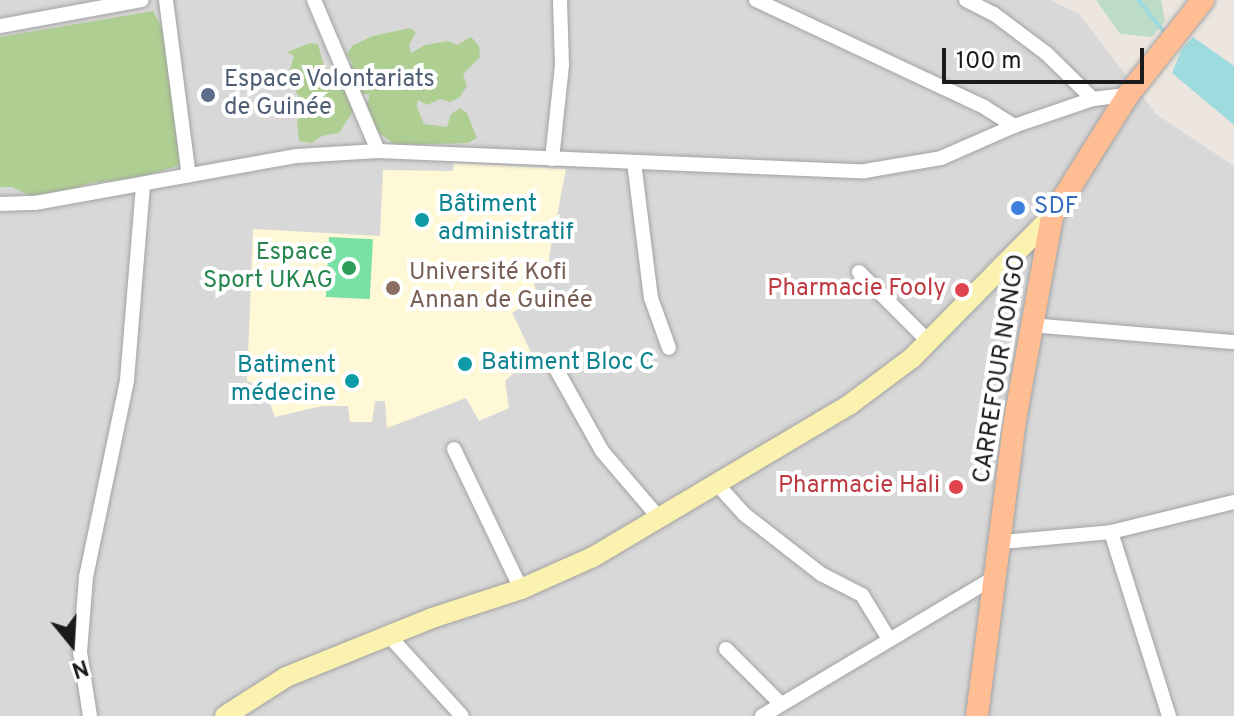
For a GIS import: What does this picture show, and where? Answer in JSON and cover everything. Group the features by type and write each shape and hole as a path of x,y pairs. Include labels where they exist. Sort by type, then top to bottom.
{"main road":[{"name":"CARREFOUR NONGO","path":"977,716 1002,542 1015,420 1052,216 1128,95 1203,0"}],"street":[{"path":"0,26 142,0"},
{"path":"166,0 189,176"},
{"path":"314,0 378,151"},
{"path":"552,159 562,65 560,0"},
{"path":"756,0 984,107 1014,126"},
{"path":"966,0 994,14 1046,53 1093,99"},
{"path":"0,204 35,203 297,156 378,151 865,171 941,158 1014,126 1093,99 1128,95"},
{"path":"634,162 651,298 669,348"},
{"path":"90,716 80,652 86,577 127,380 143,185"},
{"path":"225,716 286,677 391,638 432,618 521,589 593,557 660,519 860,398 928,341 1052,216"},
{"path":"859,272 928,341"},
{"path":"1031,325 1234,342"},
{"path":"554,365 602,451 660,519"},
{"path":"454,449 521,589"},
{"path":"716,483 744,514 821,574 862,595 889,639"},
{"path":"1002,542 1111,532 1234,502"},
{"path":"1111,532 1169,716"},
{"path":"762,716 889,639 925,622 995,577"},
{"path":"391,638 462,716"},
{"path":"726,649 781,704"}],"shaded area":[{"path":"0,0 1050,0 1079,14 1156,114 1234,166 1234,716 0,716"},
{"name":"Université Kofi Annan de Guinée","path":"454,163 566,169 549,257 551,272 533,280 538,297 512,313 533,356 505,381 509,408 479,421 466,398 387,428 385,401 375,401 372,422 350,422 348,406 322,406 275,417 264,387 247,381 253,229 380,236 383,170 453,171"}],"green space":[{"path":"1096,0 1161,0 1165,21 1152,37 1120,34"},
{"path":"153,11 163,30 176,129 190,136 189,149 178,166 135,178 90,183 48,197 35,198 12,187 0,187 0,37"},
{"path":"410,28 416,32 409,45 411,53 425,45 448,41 457,45 471,37 479,46 480,57 463,74 467,86 459,98 450,102 440,99 427,105 418,100 417,107 424,124 447,127 451,114 460,108 467,113 477,138 468,143 396,145 372,128 364,104 369,100 369,94 360,94 349,73 352,62 347,54 353,45 373,36"},
{"path":"310,43 318,44 327,77 345,91 355,108 339,133 322,136 311,143 299,141 297,121 305,110 288,75 294,56 287,52"},
{"name":"Espace Sport UKAG","path":"329,237 373,239 370,299 326,297"}],"water":[{"path":"1193,37 1234,66 1234,125 1172,73 1182,49"}],"waterway":[{"path":"1138,0 1167,35"}],"place":[{"name":"Espace Volontariats de Guinée","path":"208,95"},
{"name":"SDF","path":"1018,208"},
{"name":"Bâtiment administratif","path":"422,220"},
{"name":"Espace Sport UKAG","path":"349,268"},
{"name":"Université Kofi Annan de Guinée","path":"393,288"},
{"name":"Pharmacie Fooly","path":"962,290"},
{"name":"Batiment Bloc C","path":"465,364"},
{"name":"Batiment médecine","path":"352,381"},
{"name":"Pharmacie Hali","path":"956,487"}]}
